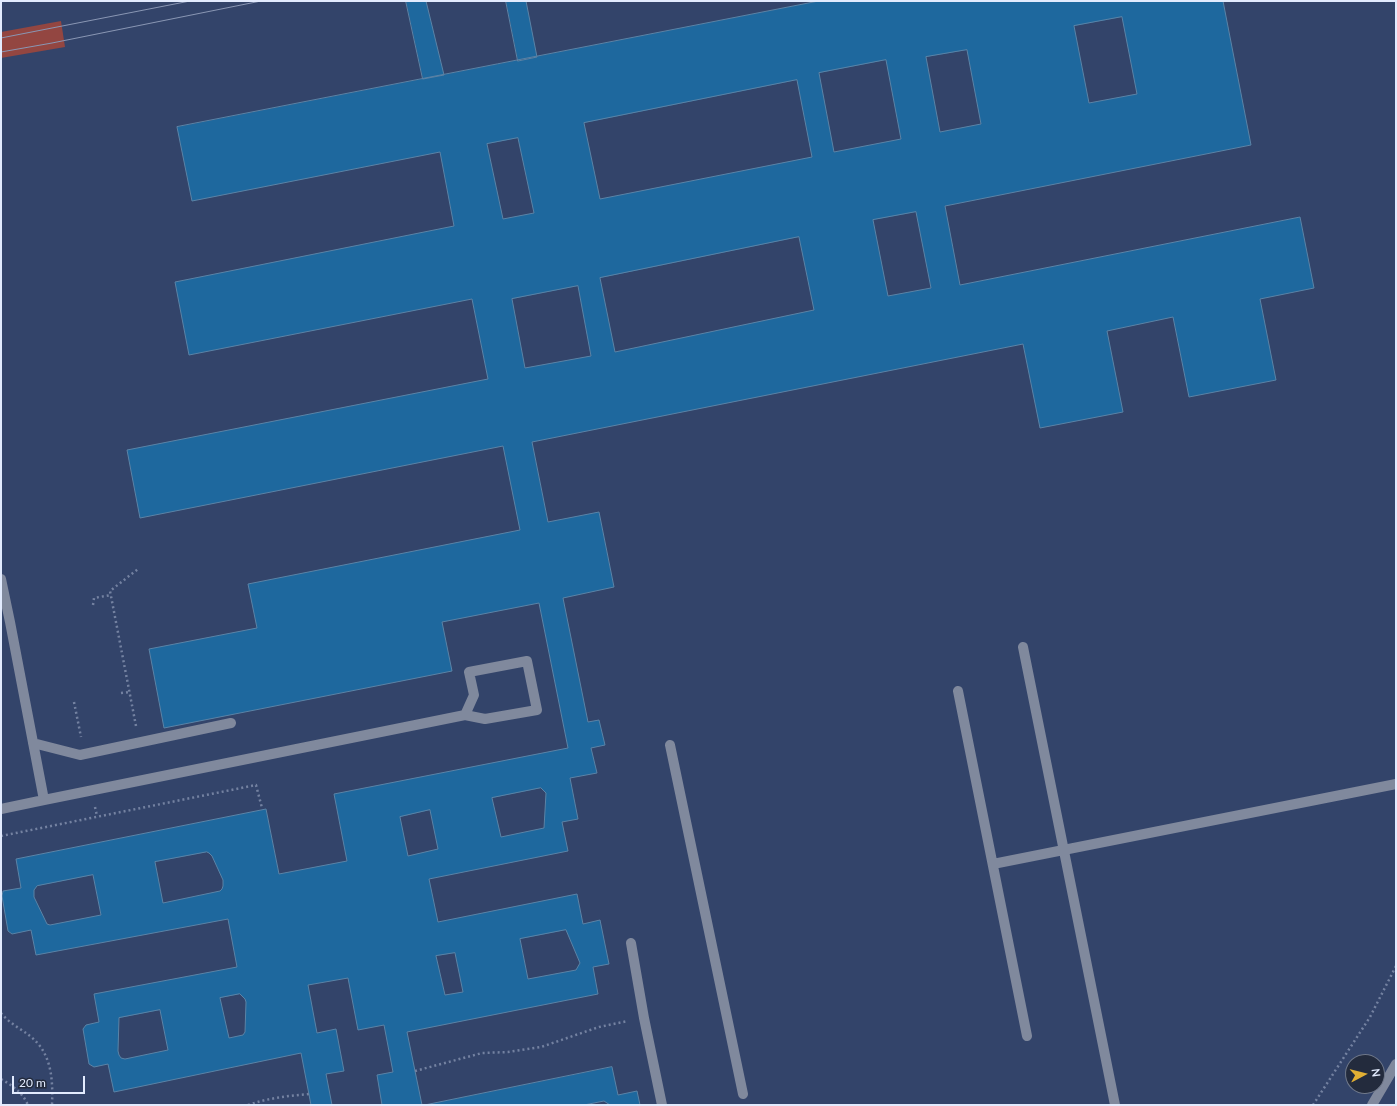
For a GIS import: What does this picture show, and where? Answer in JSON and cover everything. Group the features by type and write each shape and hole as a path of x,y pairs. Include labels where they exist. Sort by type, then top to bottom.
{"street":[{"path":"1,579 44,800"},
{"path":"1023,647 1115,1105"},
{"path":"1,809 465,715 485,719 537,710 527,661 469,672 474,695 465,715"},
{"path":"958,691 1027,1036"},
{"path":"33,743 80,755 231,723"},
{"path":"670,745 743,1094"},
{"path":"993,864 1396,784"},
{"path":"631,943 644,1018 662,1105"},
{"path":"1372,1105 1396,1064"}],"path":[{"path":"130,727 137,726 110,591 138,569"},
{"path":"93,605 94,598 111,595"},
{"path":"121,693 130,692"},
{"path":"74,702 84,754"},
{"path":"81,737 88,735"},
{"path":"1,836 256,785 262,808"},
{"path":"92,791 97,816"},
{"path":"1313,1105 1370,1017 1396,966"},
{"path":"1,1013 41,1046 48,1059 53,1085 52,1105"},
{"path":"415,1071 482,1053 508,1052 540,1047 599,1027 644,1018"},
{"path":"1,1079 16,1088 23,1095 28,1105"},
{"path":"248,1105 258,1101 309,1094"}],"shaded area":[{"path":"61,21 65,47 1,58 1,32"}],"building":[{"path":"406,1 426,1 444,75 423,79"},
{"path":"506,1 526,1 537,57 518,61"},
{"path":"819,1 1223,1 1251,145 945,206 960,285 1300,217 1314,288 1260,299 1276,380 1189,397 1173,317 1107,331 1123,412 1040,428 1023,344 532,442 548,522 599,512 614,587 563,598 588,722 599,720 605,745 591,748 597,773 570,778 578,819 562,822 568,851 429,879 438,922 577,894 583,924 600,920 609,964 593,967 598,994 407,1032 422,1105 382,1105 377,1075 393,1072 384,1025 358,1030 348,978 308,985 317,1033 336,1029 344,1071 326,1074 332,1105 311,1105 301,1053 114,1092 108,1064 94,1067 89,1064 83,1029 86,1025 99,1022 94,994 237,967 228,919 36,955 31,930 12,934 8,931 2,896 3,891 21,888 16,859 266,809 279,874 347,861 334,794 568,748 539,603 442,622 452,671 164,728 149,649 257,628 248,584 520,530 503,446 140,518 127,450 488,379 472,299 189,355 175,282 454,226 440,152 192,201 177,127","holes":["1122,17 1137,94 1089,103 1074,26","967,50 981,124 940,132 926,57","886,60 901,139 834,152 819,73","797,80 812,157 600,199 584,123","518,138 534,213 503,219 487,144","916,212 931,288 888,296 873,220","799,237 814,310 615,352 600,278","578,286 591,356 525,368 512,299","541,788 546,793 544,828 501,837 492,798","430,810 438,849 408,856 400,817","207,852 212,856 223,880 223,886 220,891 163,903 155,862","93,875 101,915 50,925 47,924 34,897 34,890 37,886","566,930 580,963 576,970 528,979 520,939","455,953 463,992 445,995 436,956","240,994 245,999 245,1032 243,1035 229,1038 220,998","160,1010 168,1050 125,1059 121,1058 119,1055 119,1018"]},
{"path":"612,1067 618,1095 637,1091 640,1105 610,1105 604,1101 584,1105 425,1105"}],"tram line":[{"path":"1,38 190,1"},
{"path":"1,52 261,1"}]}
